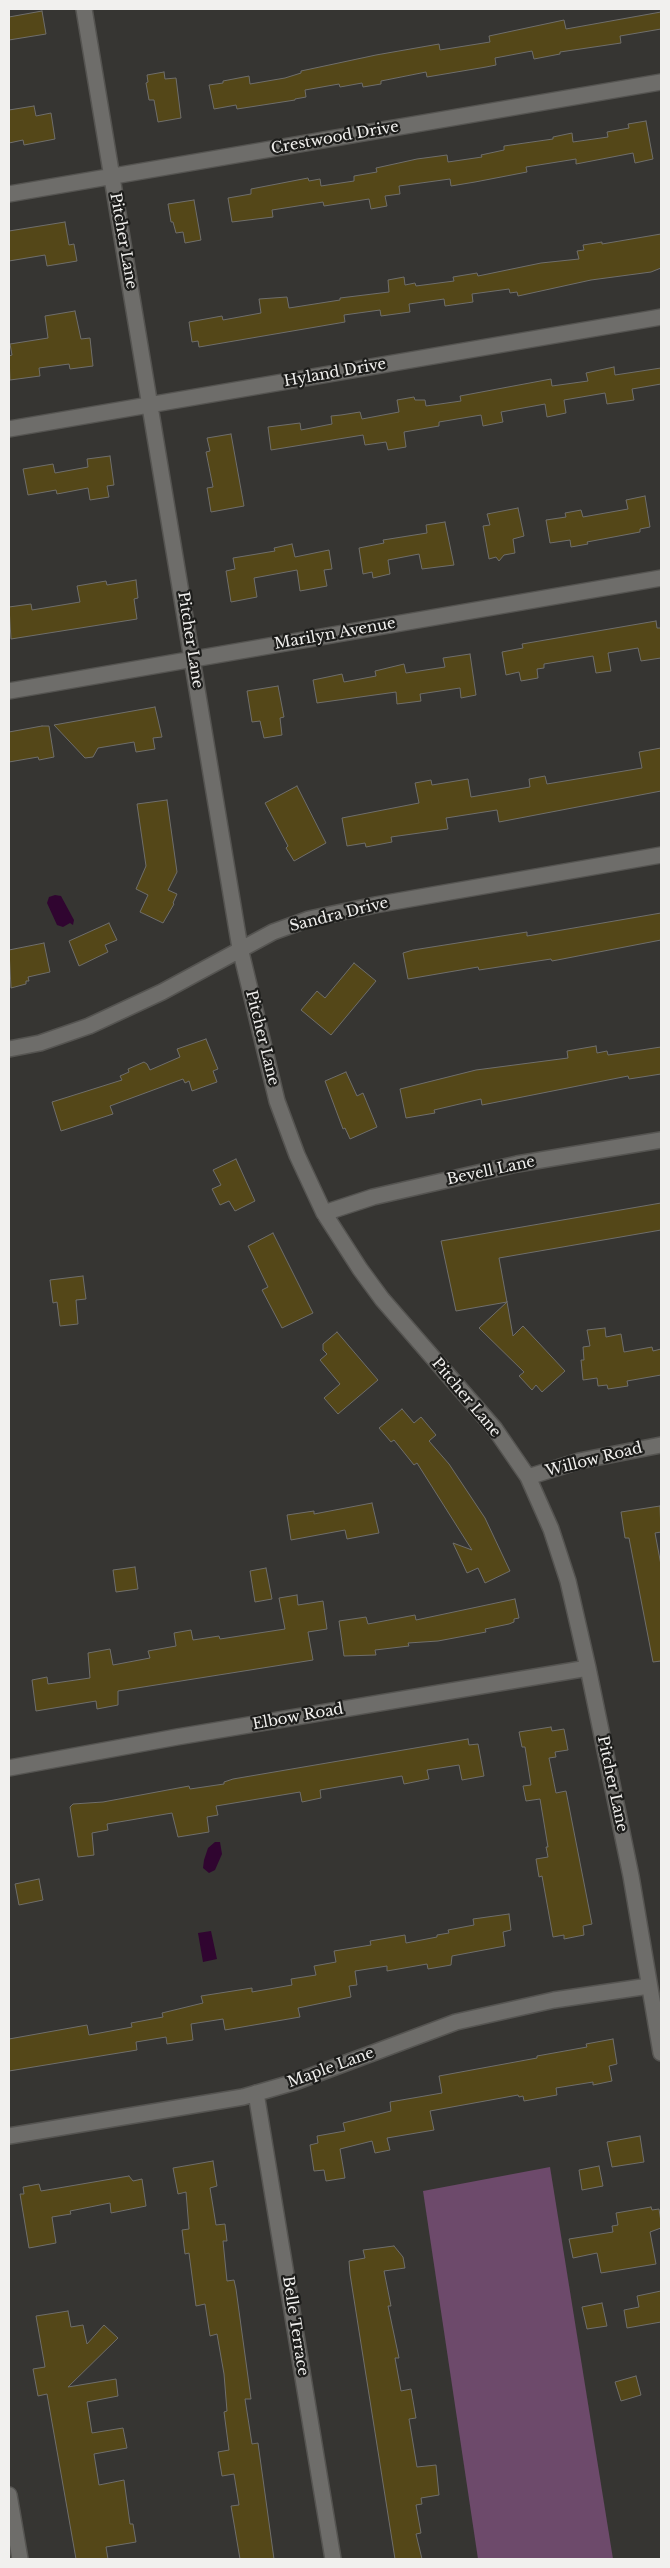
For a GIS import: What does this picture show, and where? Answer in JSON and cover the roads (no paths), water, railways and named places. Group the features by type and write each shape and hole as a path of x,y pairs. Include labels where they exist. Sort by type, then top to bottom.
{"street":[{"name":"Pitcher Lane","path":"84,9 194,659 240,948 277,1101 297,1155 324,1213 382,1299 495,1429 528,1477 551,1529 568,1580 588,1668 631,1876 649,1986"},
{"name":"Crestwood Drive","path":"9,194 661,82"},
{"name":"Hyland Drive","path":"9,429 661,317"},
{"name":"Marilyn Avenue","path":"9,690 661,578"},
{"name":"Sandra Drive","path":"9,1049 40,1043 90,1026 162,992 240,948 273,932 310,919 375,905 661,855"},
{"name":"Bevell Lane","path":"324,1213 374,1196 517,1164 661,1140"},
{"name":"Willow Road","path":"528,1477 579,1461 661,1445"},
{"name":"Elbow Road","path":"9,1768 177,1737 588,1668"},
{"path":"649,1986 658,2013 661,2053"},
{"name":"Maple Lane","path":"9,2136 256,2093 295,2082 456,2022 554,2000 649,1986"},
{"name":"Belle Terrace","path":"256,2093 333,2559"},
{"path":"9,2495 20,2559"}]}
